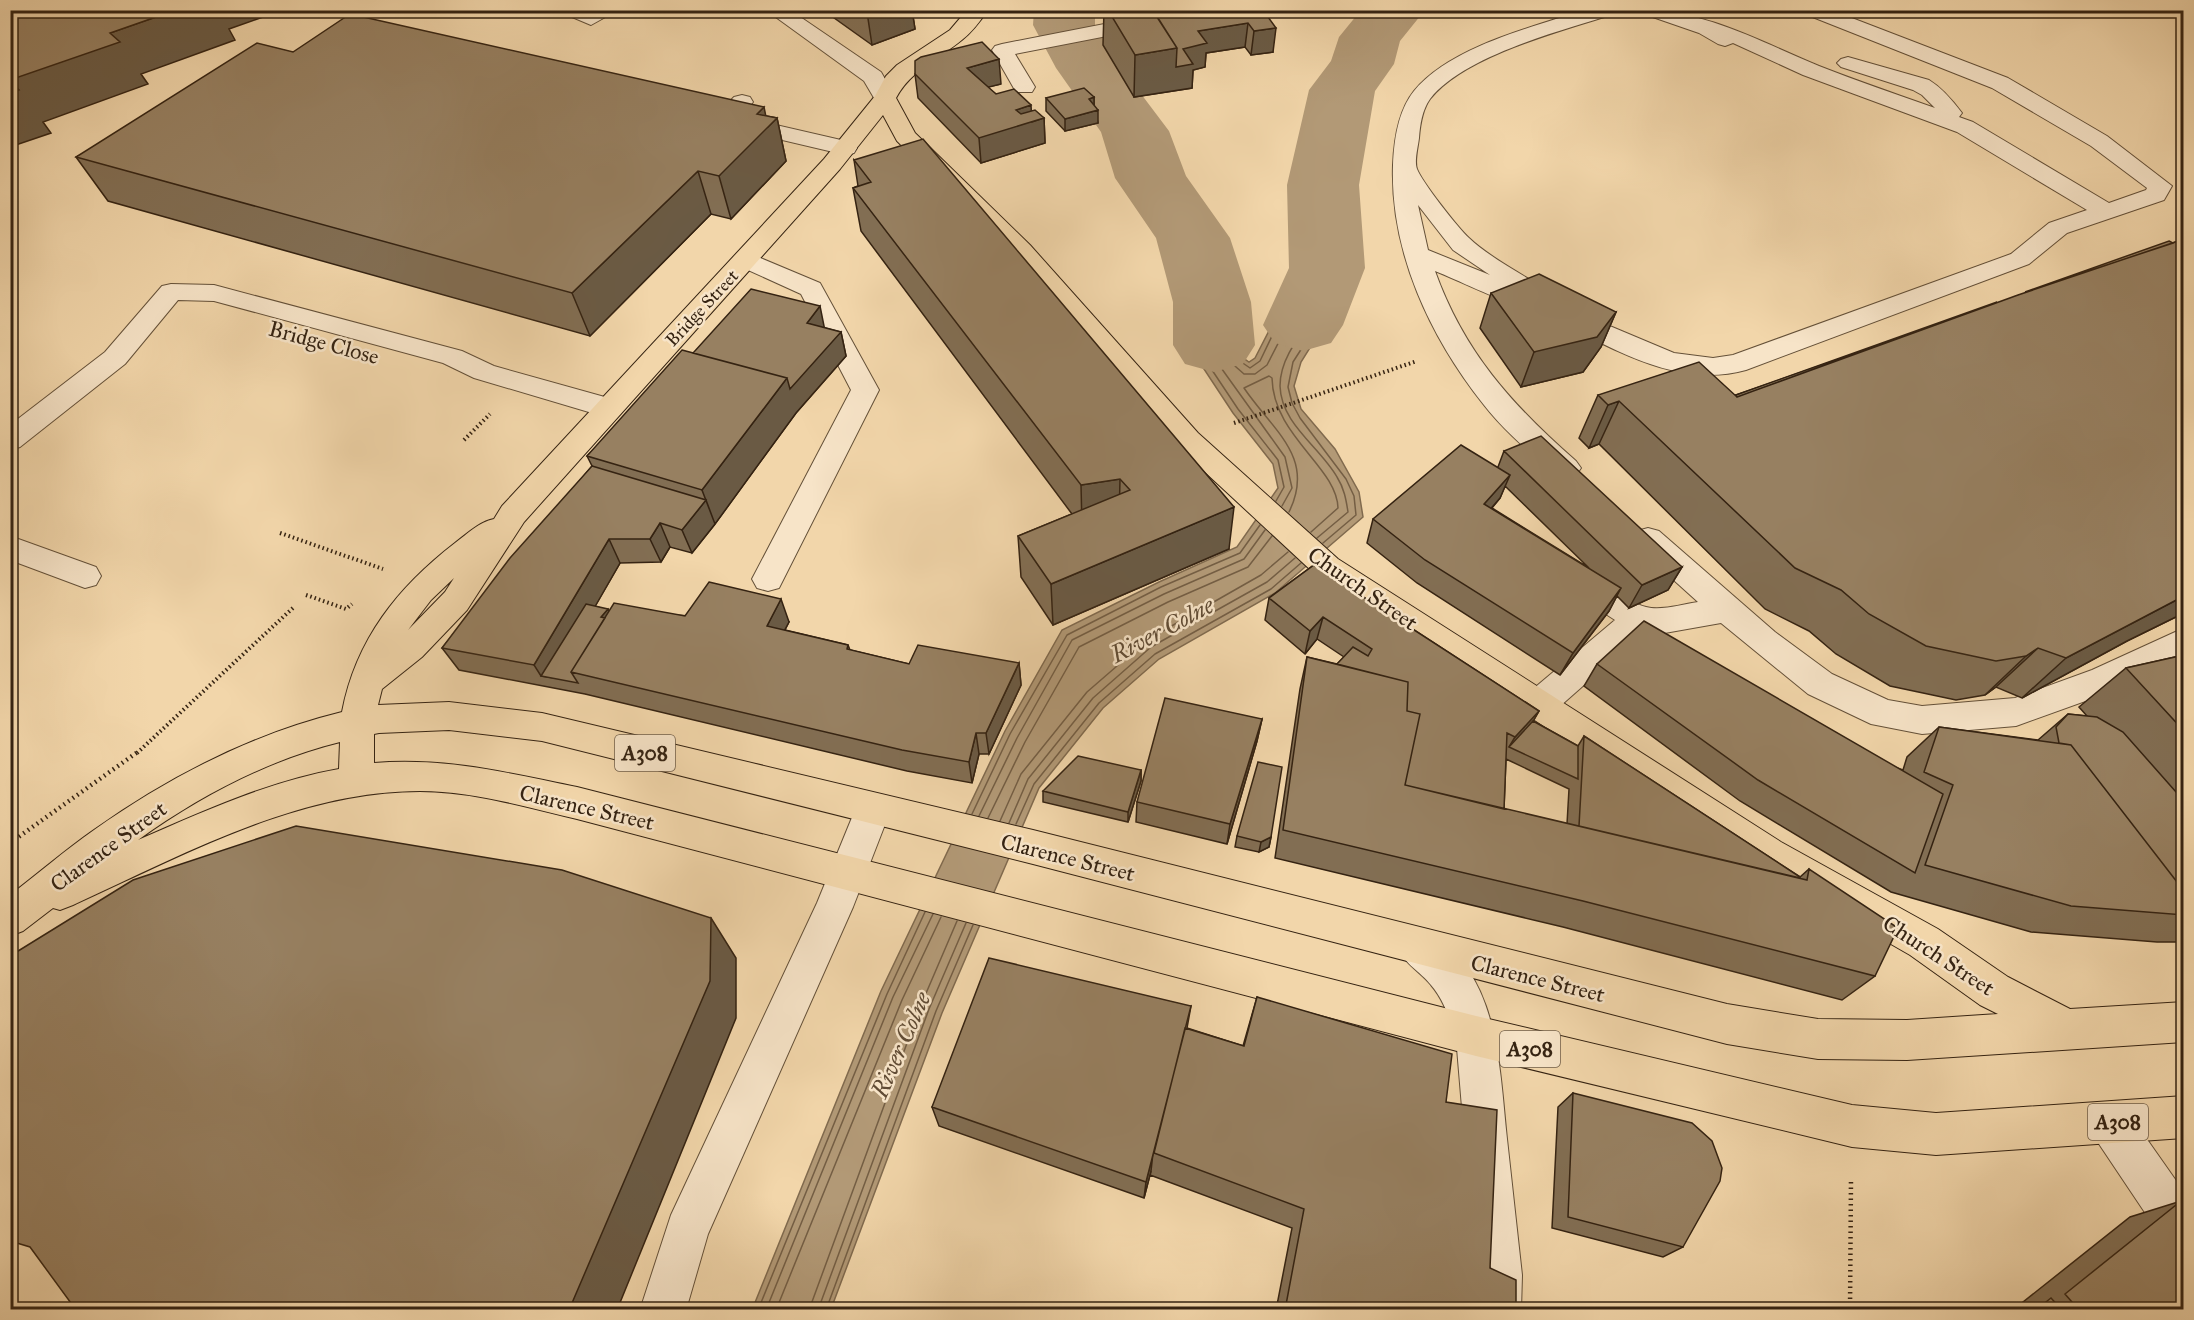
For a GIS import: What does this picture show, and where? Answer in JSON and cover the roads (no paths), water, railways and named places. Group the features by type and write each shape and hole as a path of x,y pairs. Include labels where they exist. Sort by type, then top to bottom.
{"main road":[{"name":"Bridge Street","path":"358,722 368,681 410,648 456,600 513,514 846,148 885,98 894,81 957,34 978,10"},
{"name":"Church Street","path":"885,98 905,136 1021,250 1188,440 1264,512 1327,567 1768,854 1924,942 1994,991 2065,1028"},
{"name":"Clarence Street","path":"16,914 105,842 163,804 208,779 263,754 358,722 414,717 500,720 542,727 1033,848 1727,1024 1818,1039 1907,1040 2065,1028"},
{"path":"357,782 358,722"},
{"name":"Clarence Street","path":"16,914 234,817 285,800 357,782 419,776 488,783 577,803 1476,1036 1852,1126 1936,1134 2110,1123"},
{"name":"A308","path":"2065,1028 2184,1022"},
{"name":"A308","path":"2110,1123 2184,1117"}],"street":[{"path":"572,10 591,19 608,10"},
{"name":"Church Street","path":"776,10 873,77 885,98"},
{"path":"1024,87 1002,50 1090,34 1156,16 1210,10"},
{"path":"1525,38 1558,10"},
{"path":"1586,485 1532,438 1494,399 1460,352 1414,252 1407,215 1404,168 1409,125 1414,109 1423,94 1456,68 1525,38 1607,10"},
{"path":"1651,10 1910,92 2105,211"},
{"path":"1414,252 1574,319 1662,360 1680,366 1719,367 1736,364 2020,259 2058,228 2156,195 2160,186 2099,141 2000,83 1812,10"},
{"path":"1720,12 1818,63"},
{"path":"742,102 729,114 731,121 846,148"},
{"path":"1404,168 1447,229 1462,245 1574,319"},
{"path":"746,260 811,289 865,390 768,579"},
{"name":"Bridge Close","path":"10,440 115,358 171,292 191,308 432,371 484,372 609,408"},
{"path":"1628,521 1763,641 1820,684 1882,714 1922,720 2016,712 2104,680 2184,641"},
{"path":"10,548 85,576"},
{"path":"1548,557 1638,619 1659,621 1728,609"},
{"path":"1538,705 1638,619"},
{"path":"663,1310 687,1231 848,872 873,809"},
{"path":"1417,947 1444,970 1459,991 1476,1036 1499,1275 1498,1310"},
{"path":"2110,1123 2184,1231"}],"water":[{"path":"1350,189 1348,287 1301,362 1294,386 1301,409 1335,449 1359,492 1363,517 1275,593 1159,659 1103,708 1039,788 942,1013 831,1309 752,1310 881,991 1005,731 1062,630 1159,582 1237,547 1278,488 1273,464 1233,413 1200,363 1189,264 1180,238 1164,219 1192,206 1222,268 1239,355 1249,362 1255,358 1277,315 1307,243 1304,218 1308,193"}],"waterway":[{"path":"1065,10 1064,25 1088,68 1135,131 1151,178 1193,238 1212,302 1214,345"},
{"name":"River Colne","path":"1303,325 1327,268 1323,185 1342,90 1362,64 1370,37 1395,10"}]}
